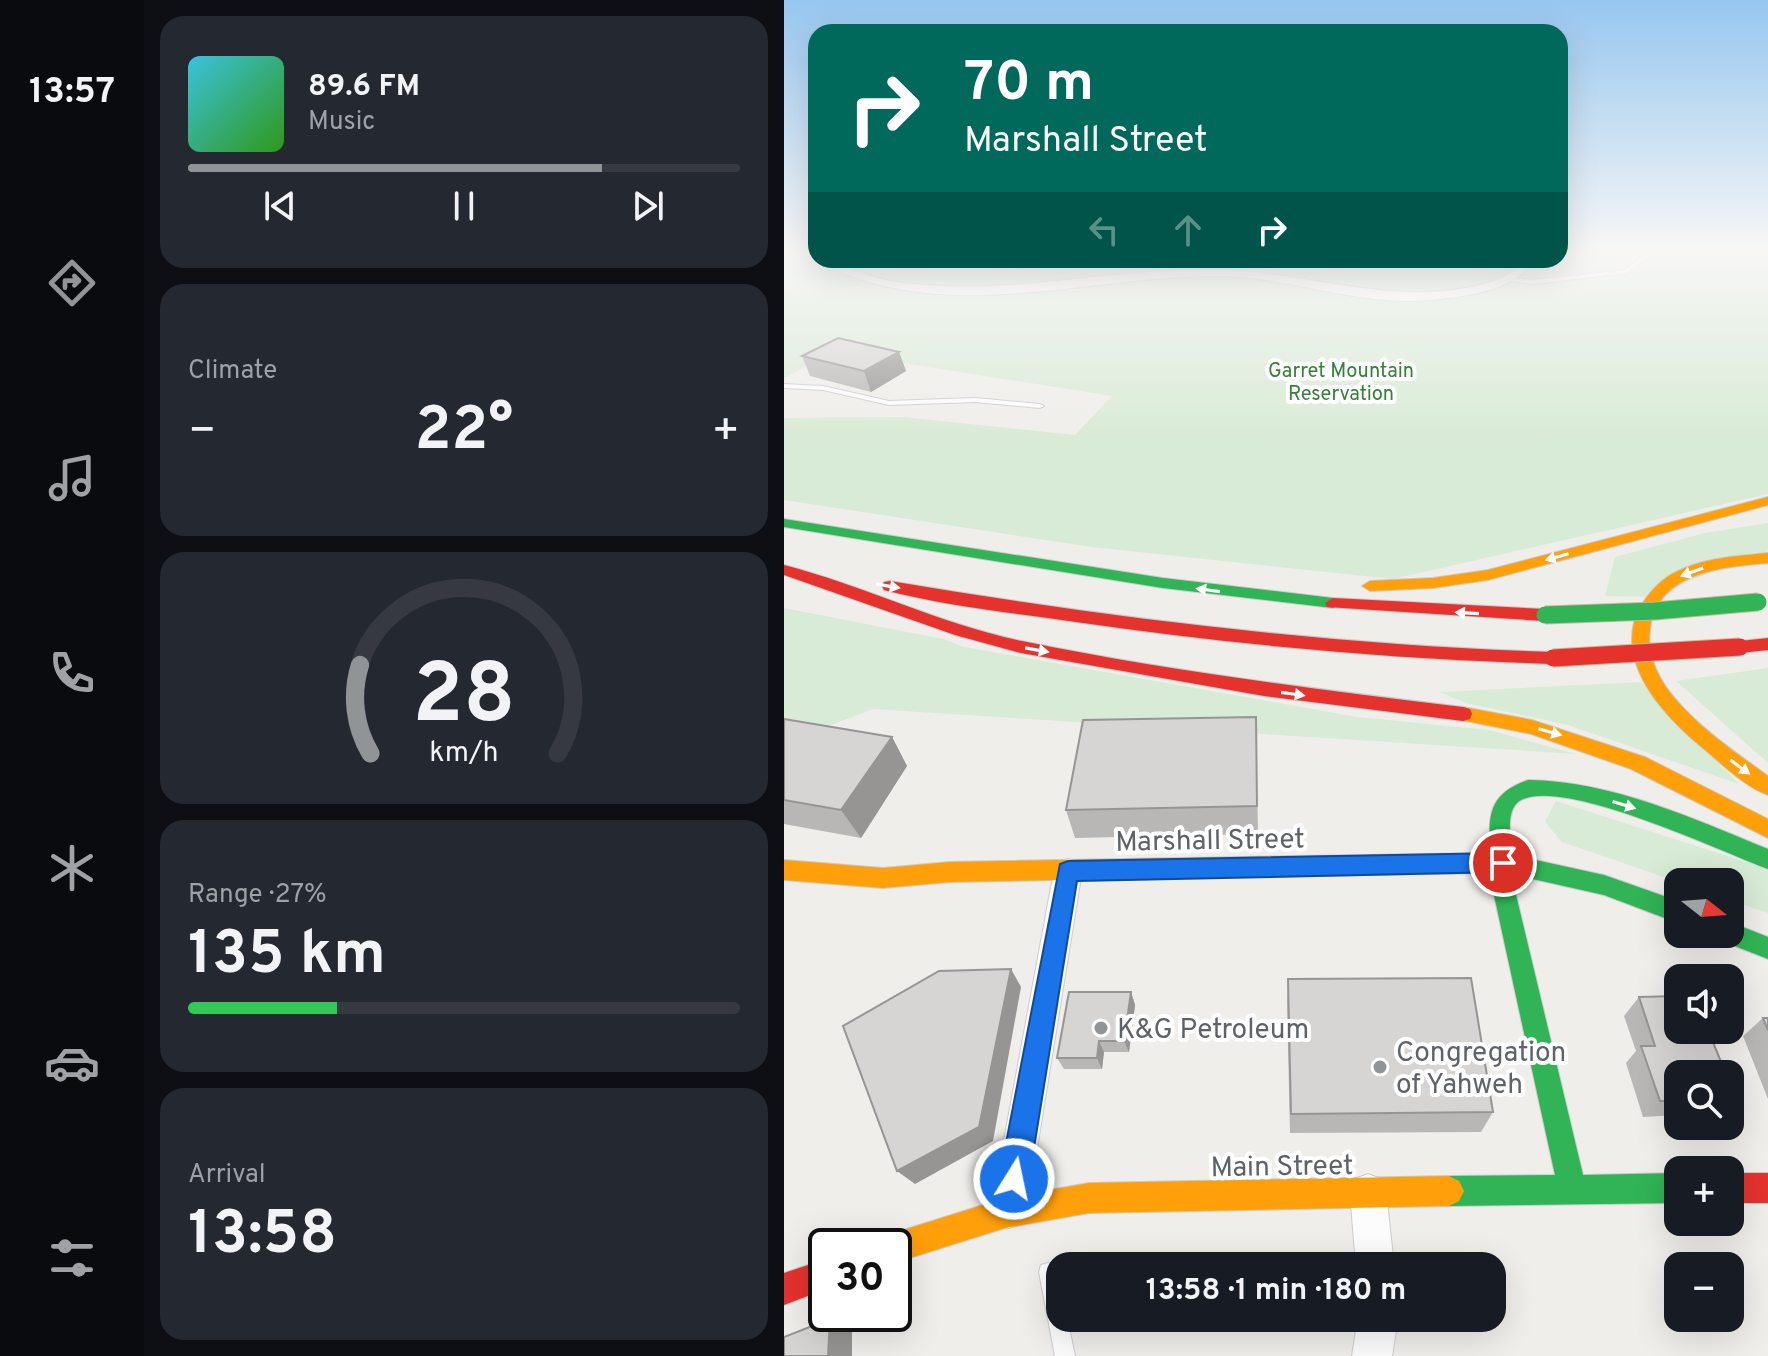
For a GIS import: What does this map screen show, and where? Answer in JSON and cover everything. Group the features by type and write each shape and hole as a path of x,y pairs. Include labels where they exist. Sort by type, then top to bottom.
{"main road":[{"path":"1048,565 1104,560 1302,584 1403,585 1488,575 1768,501"},
{"path":"1600,545 1671,529 1768,515"},
{"path":"784,523 1227,592 1351,606 1545,615 1655,611 1763,601"},
{"path":"1768,558 1713,565 1675,579 1652,599 1644,612 1638,640 1648,672 1677,712 1718,751 1768,787"},
{"path":"784,568 1083,620 1211,638 1419,656 1553,658 1768,644"},
{"path":"784,568 961,631 1021,647 1264,689 1463,714 1532,727 1638,763 1768,829"},
{"path":"1572,1188 1505,895 1501,815 1506,801 1525,786 1540,784 1584,793 1657,815 1768,859"},
{"name":"Marshall Street","path":"784,870 883,878 950,872 1503,863 1604,885 1664,907"},
{"path":"1744,939 1768,948"},
{"name":"Main Street","path":"912,1242 1009,1210 1067,1198 1664,1188"},
{"path":"1744,1188 1768,1188"},
{"path":"784,1289 808,1280"}],"street":[{"path":"1009,1210 1068,871"},
{"path":"1368,1192 1374,1252"},
{"path":"1372,1356 1376,1332"}],"lane":[{"path":"784,386 823,388 889,403 975,400 1040,406"},
{"path":"1060,1332 1065,1356"}],"green space":[{"name":"Garret Mountain Reservation","path":"784,314 1768,314 1768,494 1393,579 1092,547 784,500 784,418 902,417 1075,435 1112,396 833,352 784,378"},
{"path":"1768,523 1768,551 1647,597 1605,596 1615,557 1705,533"},
{"path":"784,608 943,639 964,647 1357,717 1489,730 1576,754 873,709 784,743"},
{"path":"1768,668 1768,763 1676,681"},
{"path":"1641,682 1739,784 1568,725 1466,703 1439,692"},
{"path":"1556,801 1768,869 1768,913 1744,905 1744,868 1664,868 1664,877 1562,842 1545,822"}],"building":[{"path":"838,338 899,352 864,371 802,356"},
{"path":"1256,717 1257,806 1066,810 1083,720"},
{"path":"784,719 892,737 841,810 784,800"},
{"path":"1011,969 979,1127 897,1171 843,1026 939,971"},
{"name":"Congregation of Yahweh","path":"1471,978 1493,1112 1291,1114 1288,979"},
{"name":"K&G Petroleum","path":"1069,992 1131,992 1124,1041 1099,1041 1097,1058 1057,1058"},
{"path":"1664,996 1664,1044 1714,1044 1720,1060 1664,1060 1664,1101 1660,1101 1641,1046 1655,1046 1639,997"},
{"path":"808,1328 808,1332 829,1332 828,1356 784,1356 784,1337"}],"traffic: fast":[{"path":"784,523 1163,583 1333,603"},
{"path":"1545,615 1655,611 1758,602"},
{"path":"1503,863 1502,812 1510,797 1528,788 1558,789 1635,808 1768,859"},
{"path":"1503,863 1604,885 1664,907"},
{"path":"1300,866 1503,863 1505,895 1572,1188"},
{"path":"1744,939 1768,948"},
{"path":"1449,1191 1664,1188"}],"traffic: slow":[{"path":"1370,586 1433,583 1488,575 1768,501"},
{"path":"1768,558 1712,565 1678,577 1652,601 1643,619 1640,644 1646,668 1660,692 1680,715 1702,737 1768,787"},
{"path":"1463,714 1532,727 1638,763 1768,829"},
{"path":"784,870 883,878 950,872 1300,866"},
{"path":"912,1242 1005,1213 1089,1198 1449,1191"}],"traffic: jam":[{"path":"784,570 961,631 1021,647 1264,689 1463,714"},
{"path":"890,586 1055,613 1220,635 1386,651 1553,658"},
{"path":"1333,603 1545,615"},
{"path":"1740,647 1768,644"},
{"path":"1553,658 1740,647"},
{"path":"1744,1188 1768,1188"},
{"path":"784,1289 808,1280"}],"place":[{"name":"K&G Petroleum","path":"1101,1028"},
{"name":"Congregation of Yahweh","path":"1380,1067"}],"route":[{"path":"1014,1179 1068,871 1503,863"}]}
